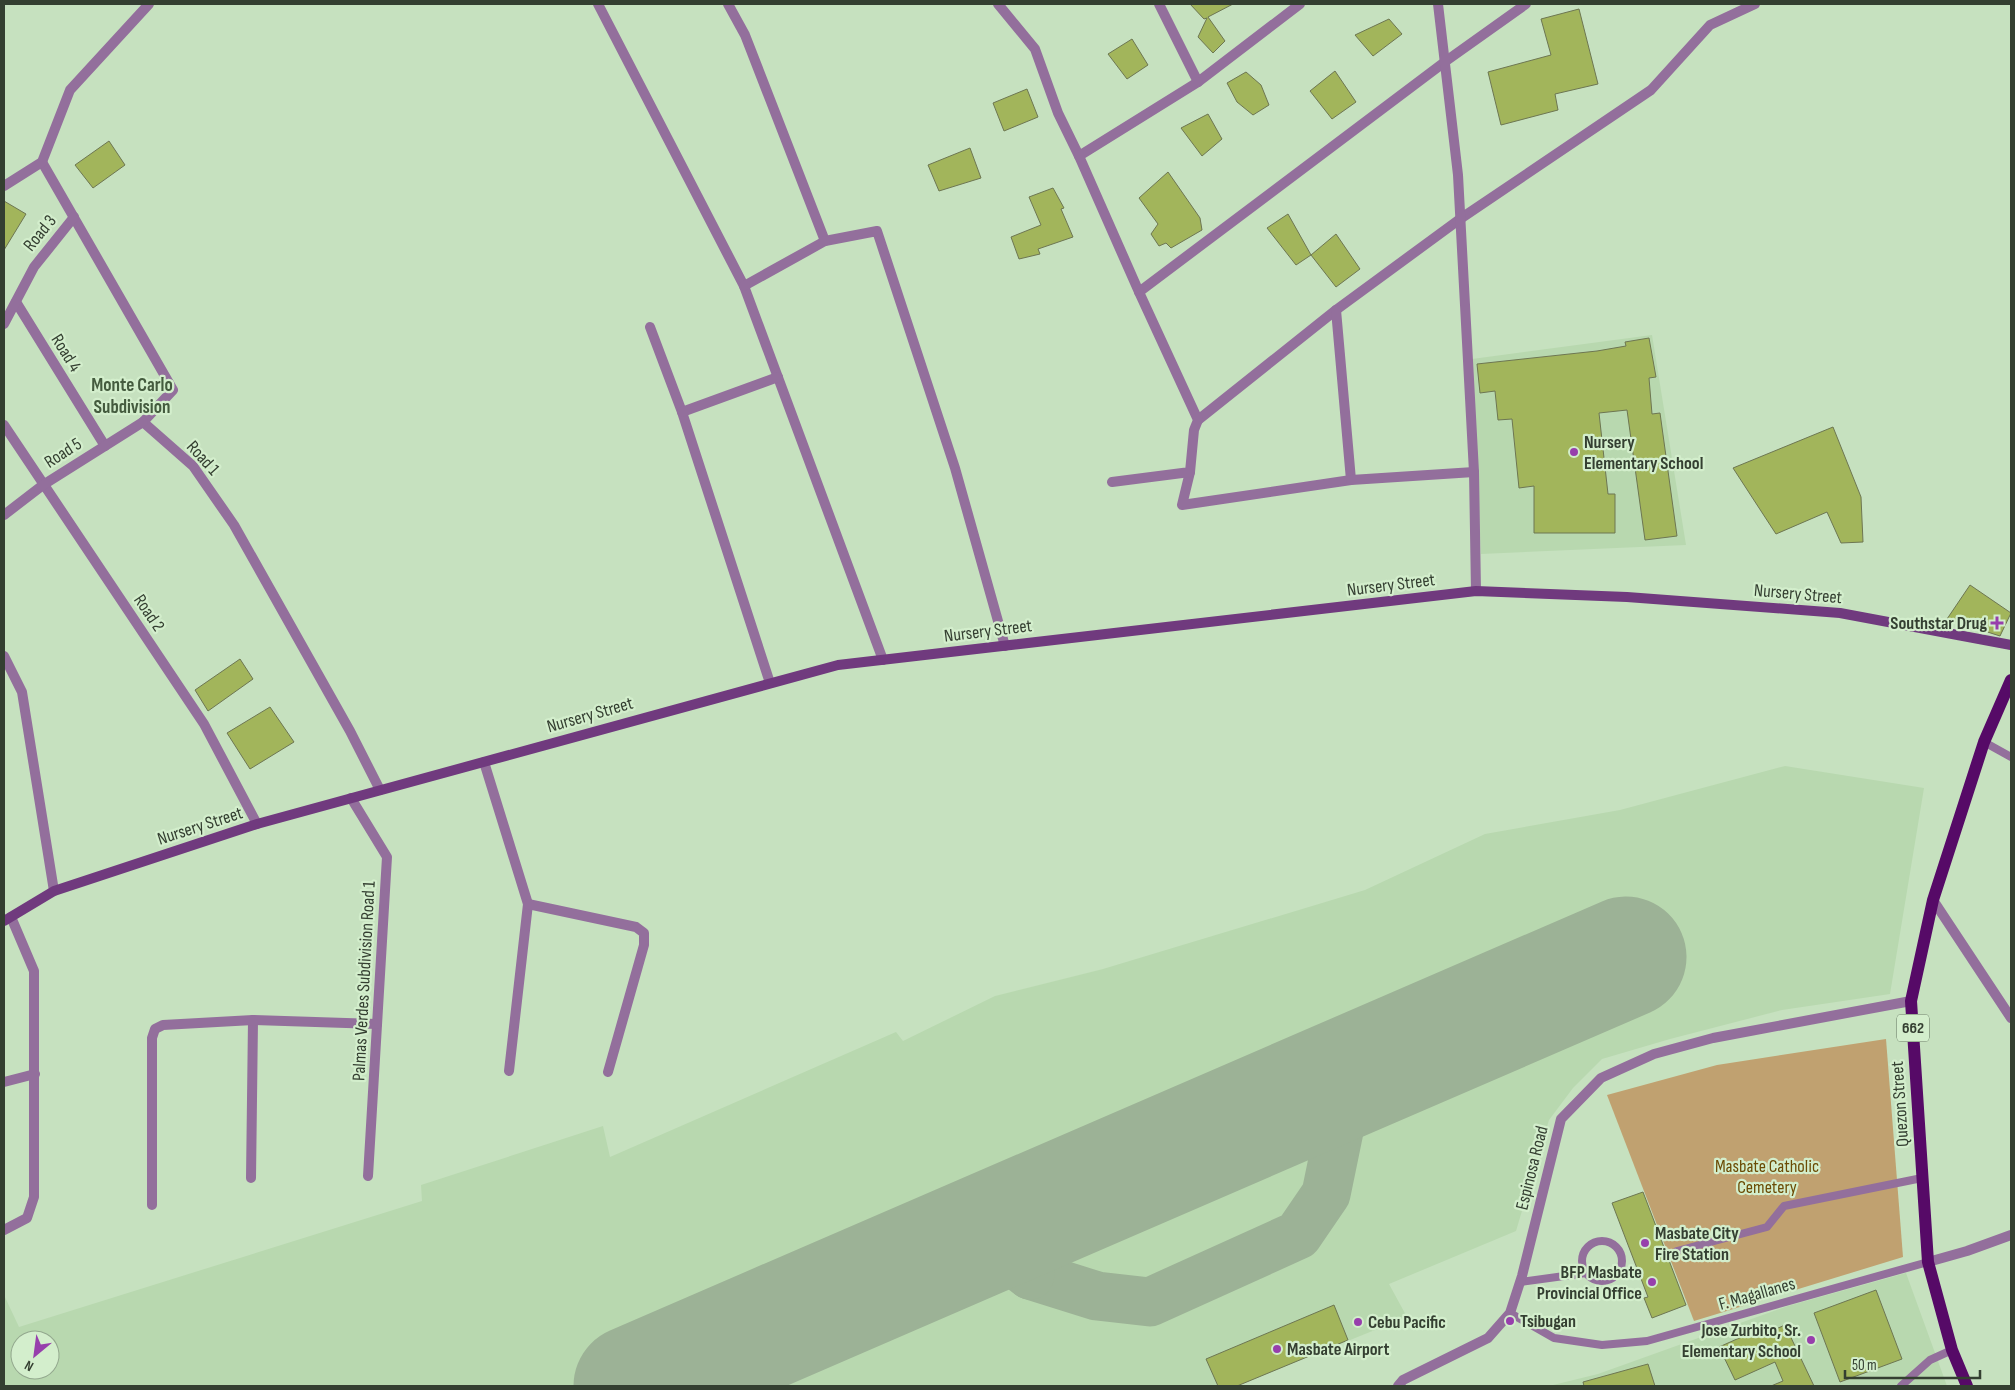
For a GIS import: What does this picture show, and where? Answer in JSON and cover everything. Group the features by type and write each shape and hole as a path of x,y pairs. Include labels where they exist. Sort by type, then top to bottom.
{"main road":[{"name":"Nursery Street","path":"7,919 54,891 257,824 838,665 1476,591 1627,597 1840,613 2011,645"},
{"name":"Quezon Street","path":"1967,1386 1952,1350 1928,1262 1911,1001 1932,900 1984,742 2011,680"}],"street":[{"path":"4,186 42,162 70,90 149,4"},
{"path":"598,4 744,286 883,660"},
{"path":"728,4 745,35 825,241"},
{"path":"998,4 1035,49 1058,113 1198,420"},
{"path":"1159,4 1198,82"},
{"path":"1079,156 1198,82 1300,4"},
{"path":"1438,4 1458,175 1474,472 1476,591"},
{"path":"1139,292 1446,61 1526,4"},
{"path":"1474,472 1351,480 1182,505 1190,472 1194,430 1198,420 1336,310 1460,219 1652,90 1710,25 1755,4"},
{"path":"42,162 173,390 143,422"},
{"name":"Road 3","path":"4,324 34,267 74,216"},
{"path":"744,286 825,241 877,231 955,468 1005,646"},
{"name":"Road 4","path":"16,302 105,446"},
{"path":"1336,310 1351,480"},
{"path":"650,326 682,412 770,683"},
{"path":"682,412 778,377"},
{"name":"Road 5","path":"4,515 43,485 143,422"},
{"name":"Road 1","path":"143,422 193,466 234,525 350,731 380,790"},
{"name":"Road 2","path":"4,425 204,724 257,824"},
{"path":"1112,482 1190,472"},
{"path":"4,656 22,692 54,891"},
{"path":"484,762 528,904 509,1071"},
{"name":"Palmas Verdes Subdivision Road 1","path":"351,798 387,857 368,1176"},
{"path":"1932,900 2011,1018"},
{"path":"528,904 636,927 644,933 644,945 608,1072"},
{"path":"4,1230 27,1218 34,1197 34,971 7,919"},
{"name":"Espinosa Road","path":"1398,1386 1403,1380 1488,1338 1510,1312 1520,1282 1560,1119 1601,1078 1654,1054 1713,1038 1911,1001"},
{"path":"251,1178 252,1020"},
{"path":"152,1205 152,1038 155,1029 163,1025 252,1020 377,1024"},
{"path":"4,1082 34,1074"},
{"path":"1928,1262 1968,1251 2011,1234"}],"lane":[{"path":"1984,742 2011,757"},
{"path":"1677,1251 1767,1227 1784,1206 1922,1178"},
{"path":"1520,1282 1586,1273 1598,1280 1611,1279 1616,1275 1622,1264 1619,1251 1615,1246 1604,1241 1589,1245 1584,1251 1582,1259 1586,1273"},
{"name":"F. Magallanes","path":"1510,1312 1554,1338 1602,1345 1647,1341 1928,1262"},
{"path":"1901,1386 1930,1360 1952,1350"}],"shaded area":[{"name":"Nursery Elementary School","path":"1652,335 1686,545 1481,554 1472,359"},
{"path":"1785,766 1924,788 1890,994 1782,1010 1602,1059 1573,1088 1549,1120 1516,1231 1389,1284 1407,1317 1237,1386 4,1386 4,1295 19,1327 422,1201 421,1185 603,1126 610,1157 896,1032 903,1041 995,996 1103,969 1365,890 1485,834 1620,810"},
{"name":"Jose Zurbito, Sr. Elementary School","path":"1906,1273 1947,1386 1549,1386 1598,1374 1788,1306"}],"green space":[{"name":"Masbate Catholic Cemetery","path":"1886,1039 1903,1257 1694,1321 1607,1095 1717,1065"}],"building":[{"path":"1190,4 1233,4 1208,17 1225,41 1213,53 1198,37 1207,18 1204,19"},
{"path":"1579,9 1598,84 1555,94 1558,110 1501,125 1488,72 1551,55 1541,19"},
{"path":"1389,19 1402,34 1373,56 1355,35"},
{"path":"1132,39 1148,65 1127,79 1108,54"},
{"path":"1335,71 1356,102 1332,119 1310,91"},
{"path":"1246,72 1261,85 1269,105 1253,115 1237,102 1227,83"},
{"path":"1027,89 1038,117 1004,131 993,103"},
{"path":"1208,114 1222,139 1202,156 1181,128"},
{"path":"109,141 125,165 93,188 75,165"},
{"path":"970,148 981,178 939,191 928,165"},
{"path":"1168,172 1200,218 1202,230 1171,248 1166,243 1159,246 1151,234 1158,224 1139,198"},
{"path":"1053,188 1064,208 1061,209 1073,237 1038,249 1040,254 1019,259 1011,237 1041,225 1029,197"},
{"path":"4,201 26,214 4,250"},
{"path":"1288,214 1311,255 1296,265 1267,228"},
{"path":"1336,234 1360,269 1336,287 1311,255"},
{"name":"Nursery Elementary School","path":"1649,338 1656,377 1649,378 1652,414 1660,413 1677,536 1645,540 1627,410 1599,413 1608,494 1615,494 1615,533 1534,533 1534,486 1519,488 1512,419 1498,420 1495,391 1480,393 1477,364 1597,351 1626,346 1625,342"},
{"path":"1833,427 1861,497 1863,542 1841,543 1827,512 1776,534 1733,468"},
{"path":"1970,585 2011,613 2000,636 1947,619"},
{"path":"240,659 253,679 208,711 195,690"},
{"path":"270,707 294,742 250,769 227,733"},
{"name":"Masbate City Fire Station","path":"1643,1192 1686,1305 1652,1318 1644,1298 1648,1297 1612,1203"},
{"path":"1876,1290 1902,1359 1840,1382 1814,1313"},
{"name":"Masbate Airport","path":"1334,1305 1348,1340 1237,1386 1218,1386 1206,1359"},
{"path":"1785,1325 1814,1386 1771,1386 1783,1381 1775,1362 1735,1380 1719,1347 1755,1331 1758,1337"},
{"path":"1648,1364 1655,1386 1584,1386 1583,1382"}],"taxiway":[{"path":"1340,1126 1366,1069"},
{"path":"973,1240 989,1244 1030,1275 1097,1296 1150,1302 1298,1235 1326,1194 1340,1126 1331,1110 1304,1096"},
{"path":"1030,1215 1022,1249 1030,1275"}],"runway":[{"path":"634,1386 1626,957"}],"place":[{"name":"Nursery Elementary School","path":"1574,452"},
{"name":"Southstar Drug","path":"1997,623"},
{"name":"Masbate City Fire Station","path":"1645,1243"},
{"name":"BFP Masbate Provincial Office","path":"1652,1282"},
{"name":"Tsibugan","path":"1510,1321"},
{"name":"Cebu Pacific","path":"1358,1322"},
{"name":"Jose Zurbito, Sr. Elementary School","path":"1811,1340"},
{"name":"Masbate Airport","path":"1277,1349"}],"district":[{"name":"Monte Carlo Subdivision","path":"132,396"}]}
